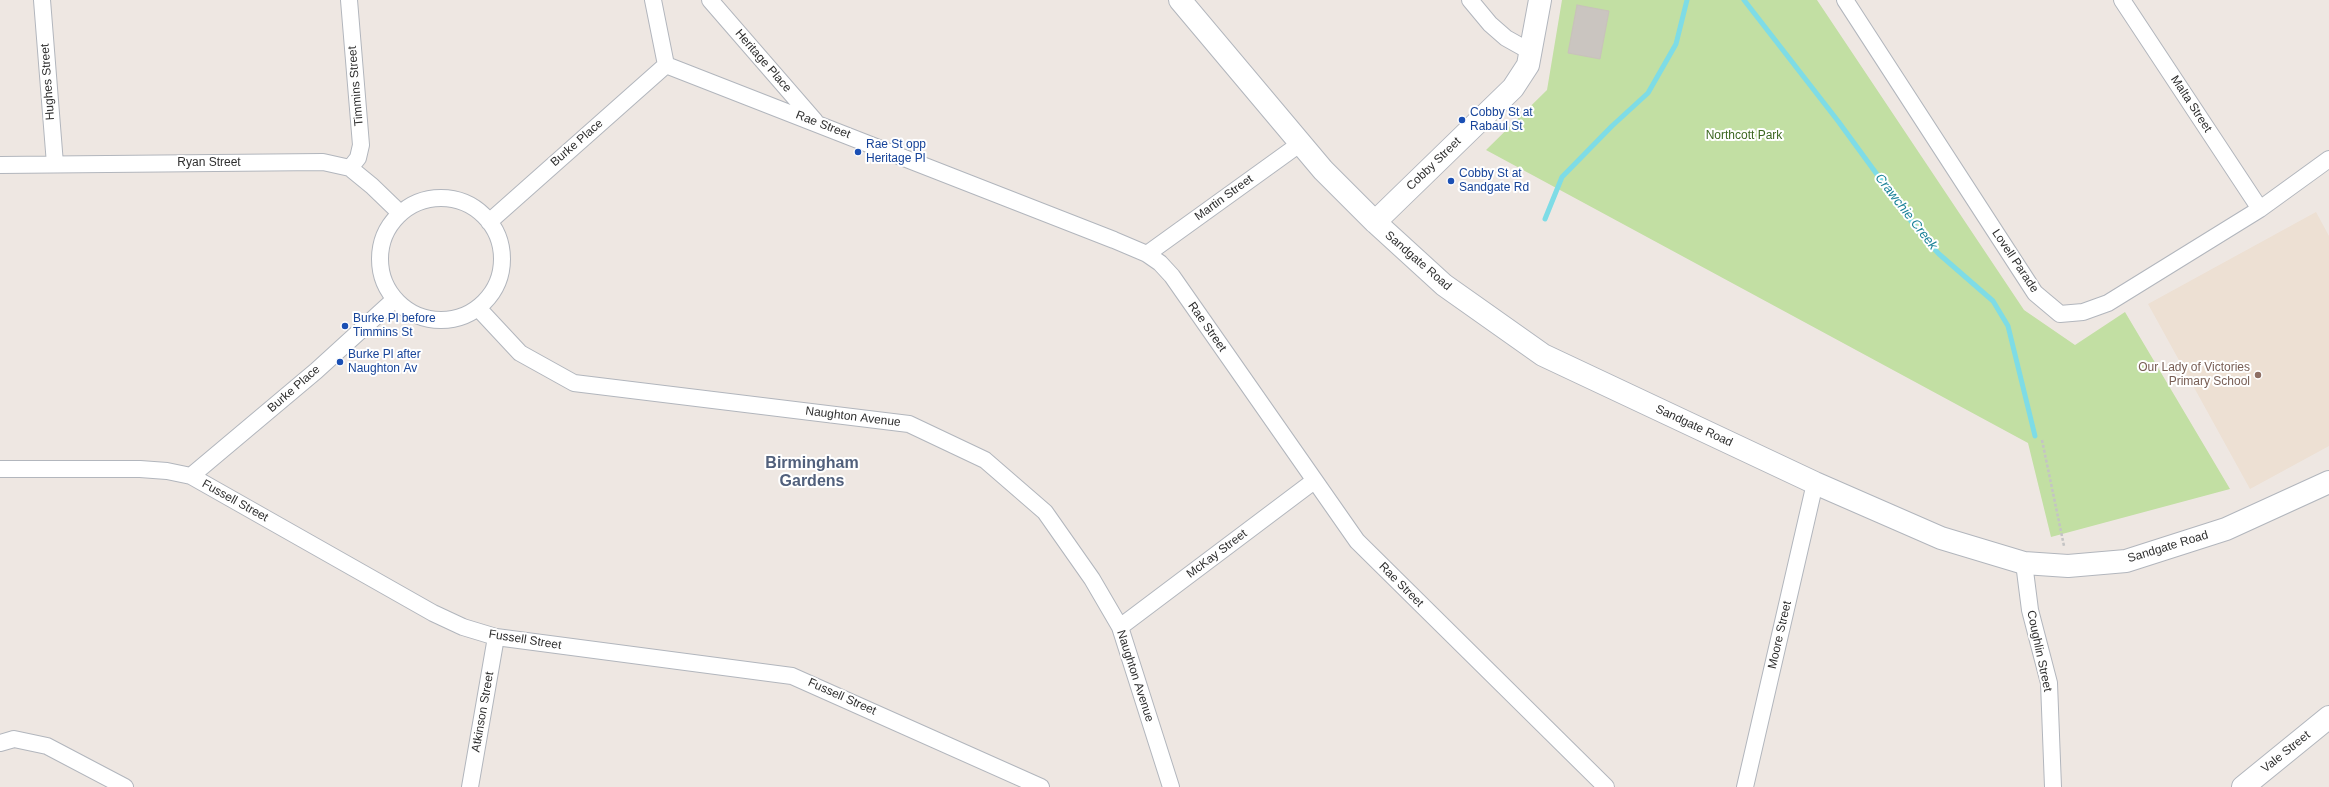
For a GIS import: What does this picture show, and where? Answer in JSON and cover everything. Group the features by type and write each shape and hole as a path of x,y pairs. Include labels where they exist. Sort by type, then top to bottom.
{"main road":[{"name":"Sandgate Road","path":"1180,0 1323,170 1375,222 1444,285 1543,355 1815,483 1941,538 2024,563 2068,566 2126,561 2226,529 2329,482"},
{"name":"Cobby Street","path":"1375,222 1513,88 1528,65 1540,0"},
{"name":"Vale Street","path":"2243,787 2329,717"}],"street":[{"name":"Hughes Street","path":"42,0 54,164"},
{"name":"Timmins Street","path":"349,0 361,145 358,158 350,168"},
{"path":"653,0 666,65"},
{"name":"Heritage Place","path":"710,0 816,122"},
{"path":"1470,0 1490,24 1506,38 1531,52"},
{"name":"Lovell Parade","path":"1845,0 2035,293 2060,314 2083,312 2108,303 2260,209 2329,159"},
{"name":"Malta Street","path":"2122,0 2260,209"},
{"name":"Rae Street","path":"666,65 816,122 1147,254 1172,276 1357,541 1606,787"},
{"name":"Burke Place","path":"489,222 666,65"},
{"name":"Martin Street","path":"1147,254 1301,143"},
{"name":"Ryan Street","path":"0,165 323,162 350,168 372,186 400,213"},
{"path":"434,198 453,198 471,205 489,222 497,234 502,254 500,274 492,293 478,308 462,317 438,320 426,318 409,311 395,299 385,283 380,265 381,252 388,228 400,213 416,203 434,198"},
{"name":"Burke Place","path":"191,476 316,371 395,299"},
{"name":"Naughton Avenue","path":"478,308 520,353 574,383 909,424 985,460 1045,512 1092,579 1120,627 1170,787"},
{"name":"Fussell Street","path":"0,469 140,469 167,471 191,476 433,613 463,627 496,637 792,676 1041,787"},
{"name":"McKay Street","path":"1120,627 1314,481"},
{"name":"Moore Street","path":"1745,787 1815,483"},
{"name":"Coughlin Street","path":"2024,563 2030,610 2048,683 2053,787"},
{"name":"Atkinson Street","path":"470,787 496,637"},
{"path":"0,743 14,738 47,746 125,787"}],"path":[{"path":"2042,440 2068,566"}],"shaded area":[{"name":"Our Lady of Victories Primary School","path":"2316,212 2329,236 2329,446 2250,489 2148,304"}],"green space":[{"name":"Northcott Park","path":"1562,0 1817,0 2024,310 2075,345 2125,312 2230,489 2051,537 2028,443 1486,150 1547,90"}],"building":[{"path":"1577,5 1609,11 1600,59 1568,53"}],"waterway":[{"path":"1545,219 1562,177 1612,126 1648,93 1676,44 1687,0"},
{"name":"Crawchie Creek","path":"1744,0 1838,121 1922,236 1939,254 1993,301 2008,326 2035,436"}],"place":[{"name":"Cobby St at Rabaul St","path":"1462,120"},
{"name":"Rae St opp Heritage Pl","path":"858,152"},
{"name":"Cobby St at Sandgate Rd","path":"1451,181"},
{"name":"Burke Pl before Timmins St","path":"345,326"},
{"name":"Burke Pl after Naughton Av","path":"340,362"},
{"name":"Our Lady of Victories Primary School","path":"2258,375"}],"district":[{"name":"Birmingham Gardens","path":"812,473"}]}
